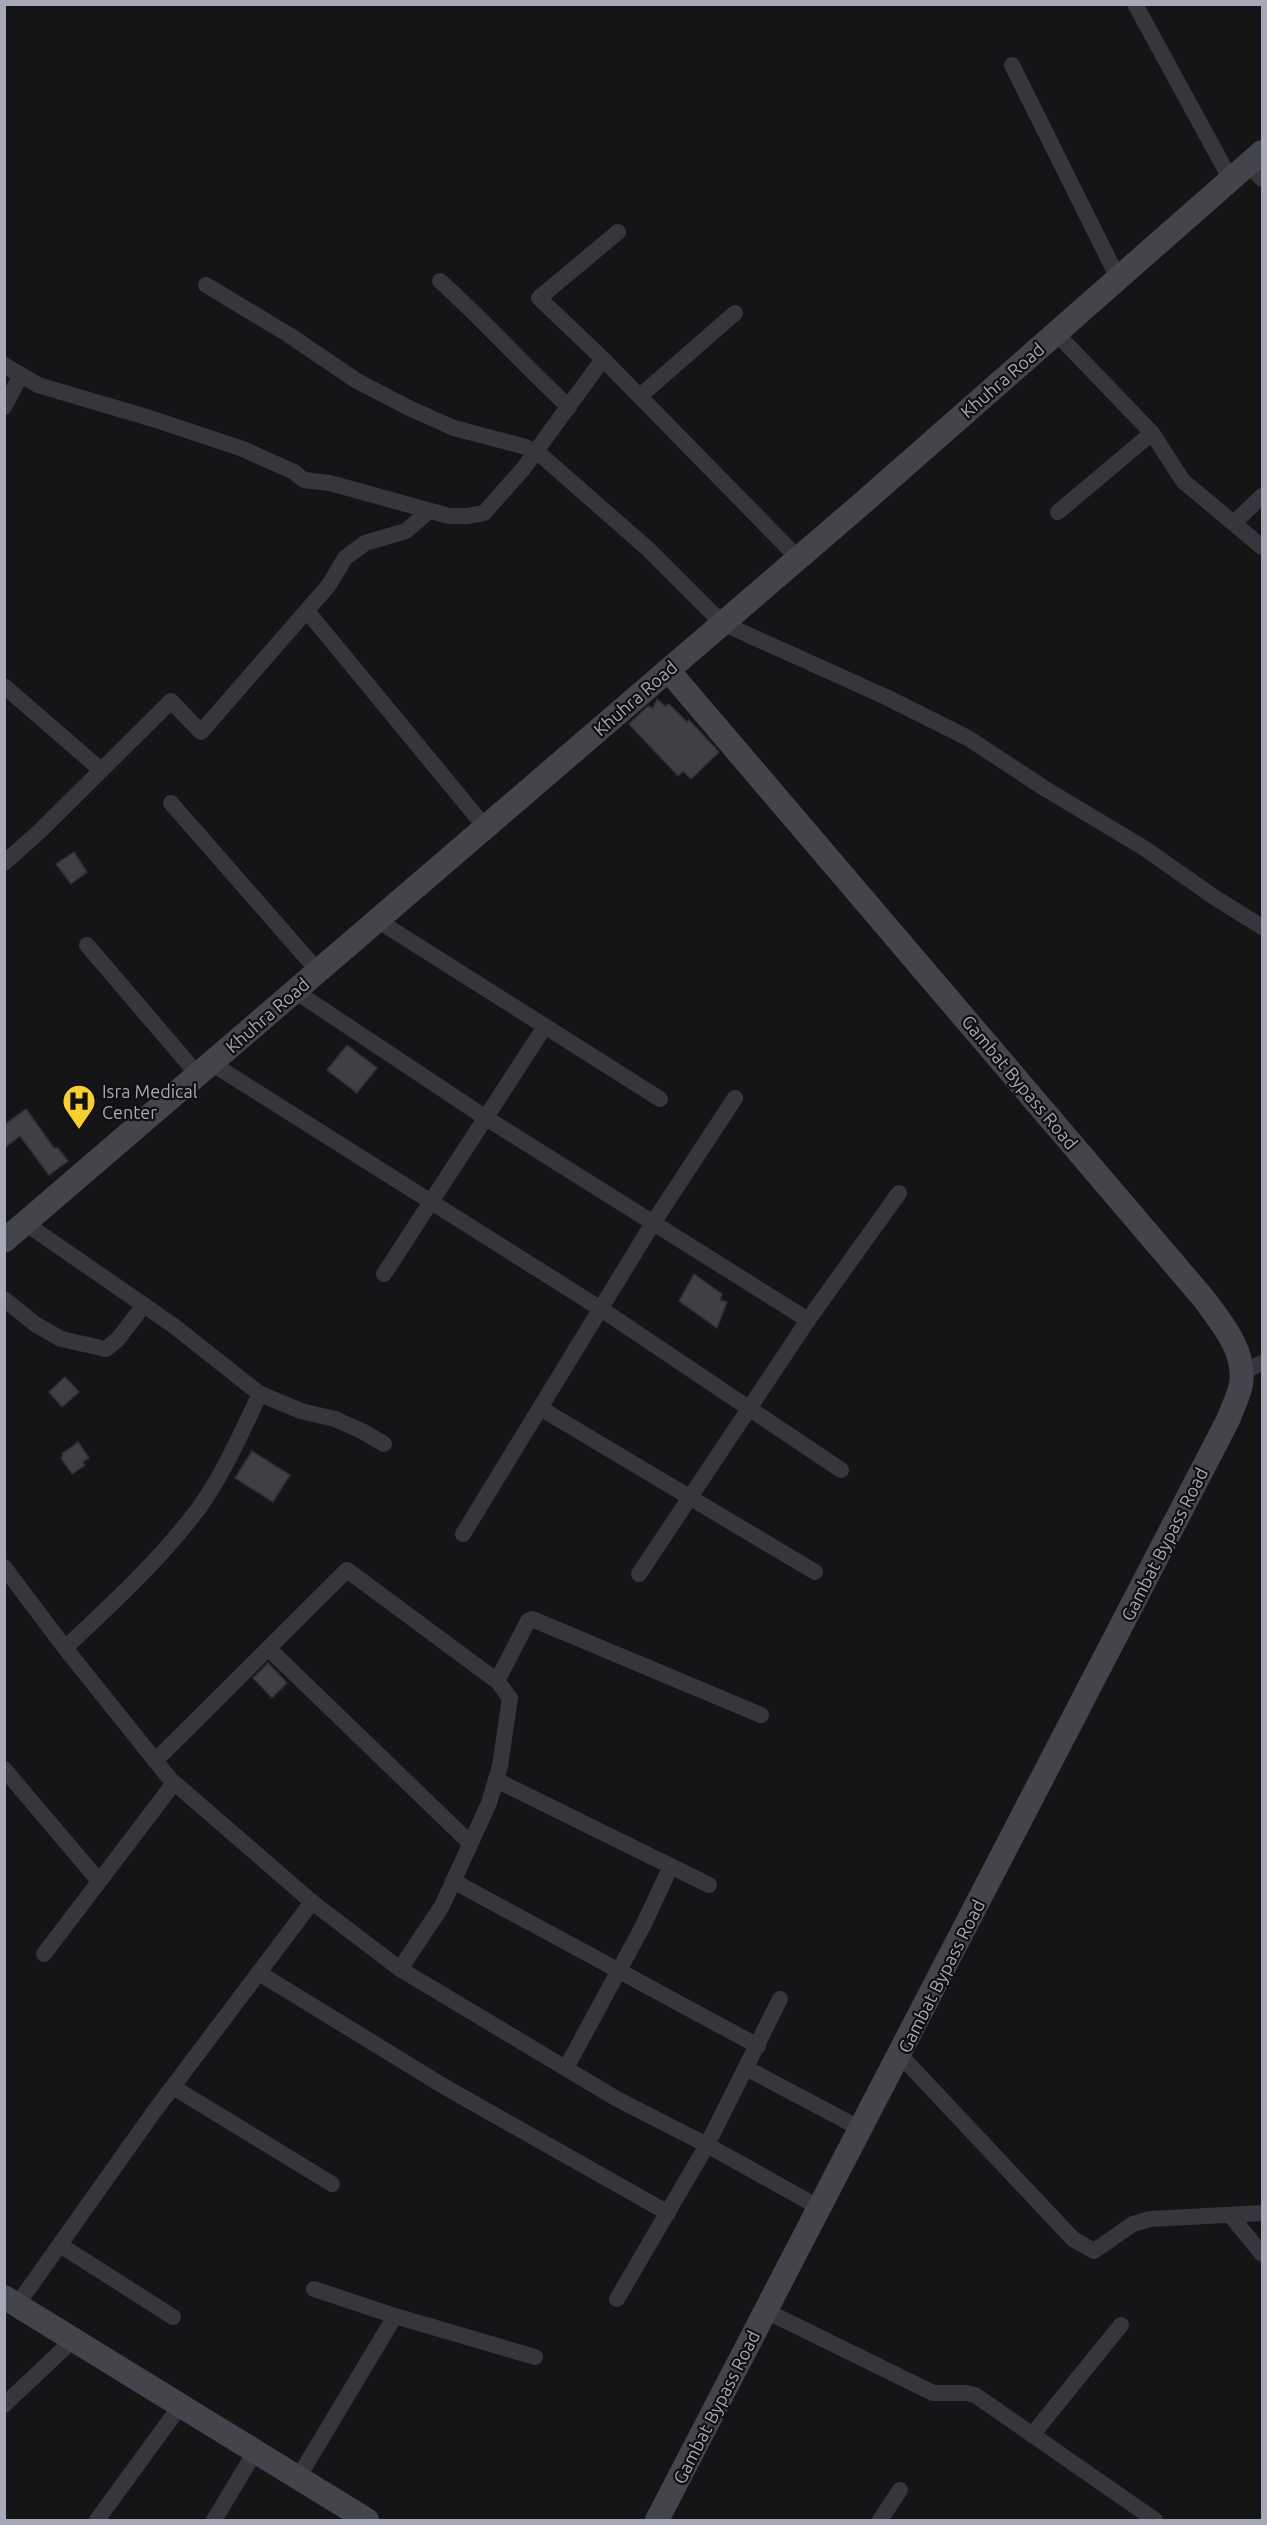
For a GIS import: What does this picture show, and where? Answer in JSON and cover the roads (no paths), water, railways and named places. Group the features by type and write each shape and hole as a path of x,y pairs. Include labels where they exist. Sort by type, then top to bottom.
{"street":[{"path":"1135,4 1251,169"},
{"path":"1012,65 1118,278"},
{"name":"Khuhra Road","path":"4,1241 798,558 1118,278 1251,169"},
{"path":"618,232 539,298 640,396 798,558"},
{"path":"440,281 474,311 494,335 569,407"},
{"path":"206,285 289,335 357,381 411,410 454,428 526,447 536,453 648,549 722,623 886,697 968,738 1044,788 1144,848 1214,897 1263,927"},
{"path":"640,396 735,313"},
{"path":"1056,333 1152,433 1183,481 1263,547"},
{"path":"4,366 38,385 153,418 243,449 294,472 304,480 330,483 448,516 467,516 484,513 536,453 603,359"},
{"path":"4,407 21,375"},
{"path":"1058,512 1152,433"},
{"path":"1234,523 1263,495"},
{"path":"4,863 40,831 171,700 201,732 329,585 345,558 365,543 406,531 416,525 429,511"},
{"path":"307,611 485,827"},
{"name":"Gambat Bypass Road","path":"657,2520 1228,1420 1241,1386 1252,1367 1238,1353 1231,1338 1204,1299 668,670"},
{"path":"4,686 101,770"},
{"path":"171,803 318,971"},
{"path":"377,920 544,1028 660,1099"},
{"path":"87,945 204,1069 430,1203 601,1309 748,1410 841,1470"},
{"path":"295,991 486,1118 808,1320"},
{"path":"384,1274 544,1028"},
{"path":"463,1534 653,1223 735,1098"},
{"path":"639,1574 808,1320 898,1193"},
{"path":"25,1223 183,1333 260,1394 301,1411 335,1419 384,1444"},
{"path":"4,1299 35,1324 61,1339 106,1349 118,1339 144,1305"},
{"path":"64,1648 156,1560 198,1508 220,1475 260,1394"},
{"path":"540,1408 815,1572"},
{"path":"4,1567 64,1648 174,1783 312,1902 400,1969 617,2099 707,2145 820,2208"},
{"path":"155,1761 347,1570 497,1680 510,1698 496,1780 489,1803 442,1906 400,1969"},
{"path":"497,1680 522,1629 532,1619 761,1715"},
{"path":"269,1649 470,1843"},
{"path":"4,1769 99,1881"},
{"path":"496,1780 709,1885"},
{"path":"44,1954 174,1783"},
{"path":"566,2068 619,1970 670,1866"},
{"path":"453,1881 758,2046"},
{"path":"312,1902 173,2087 60,2245 11,2301 367,2520"},
{"path":"259,1973 445,2087 669,2213"},
{"path":"616,2299 669,2213 707,2145 780,1999"},
{"path":"900,2055 1082,2245 1094,2251 1133,2224 1150,2219 1263,2213"},
{"path":"746,2068 861,2129"},
{"path":"173,2087 332,2184"},
{"path":"1230,2215 1263,2254"},
{"path":"60,2245 173,2317"},
{"path":"314,2289 395,2316 535,2357"},
{"path":"766,2311 933,2393 966,2392 975,2395 1155,2520"},
{"path":"298,2478 395,2316"},
{"path":"1032,2435 1121,2325"},
{"path":"4,2405 74,2339"},
{"path":"97,2520 181,2405"},
{"path":"214,2520 255,2452"},
{"path":"880,2520 900,2490"}],"place":[{"name":"Isra Medical Center","path":"79,1130"}]}
